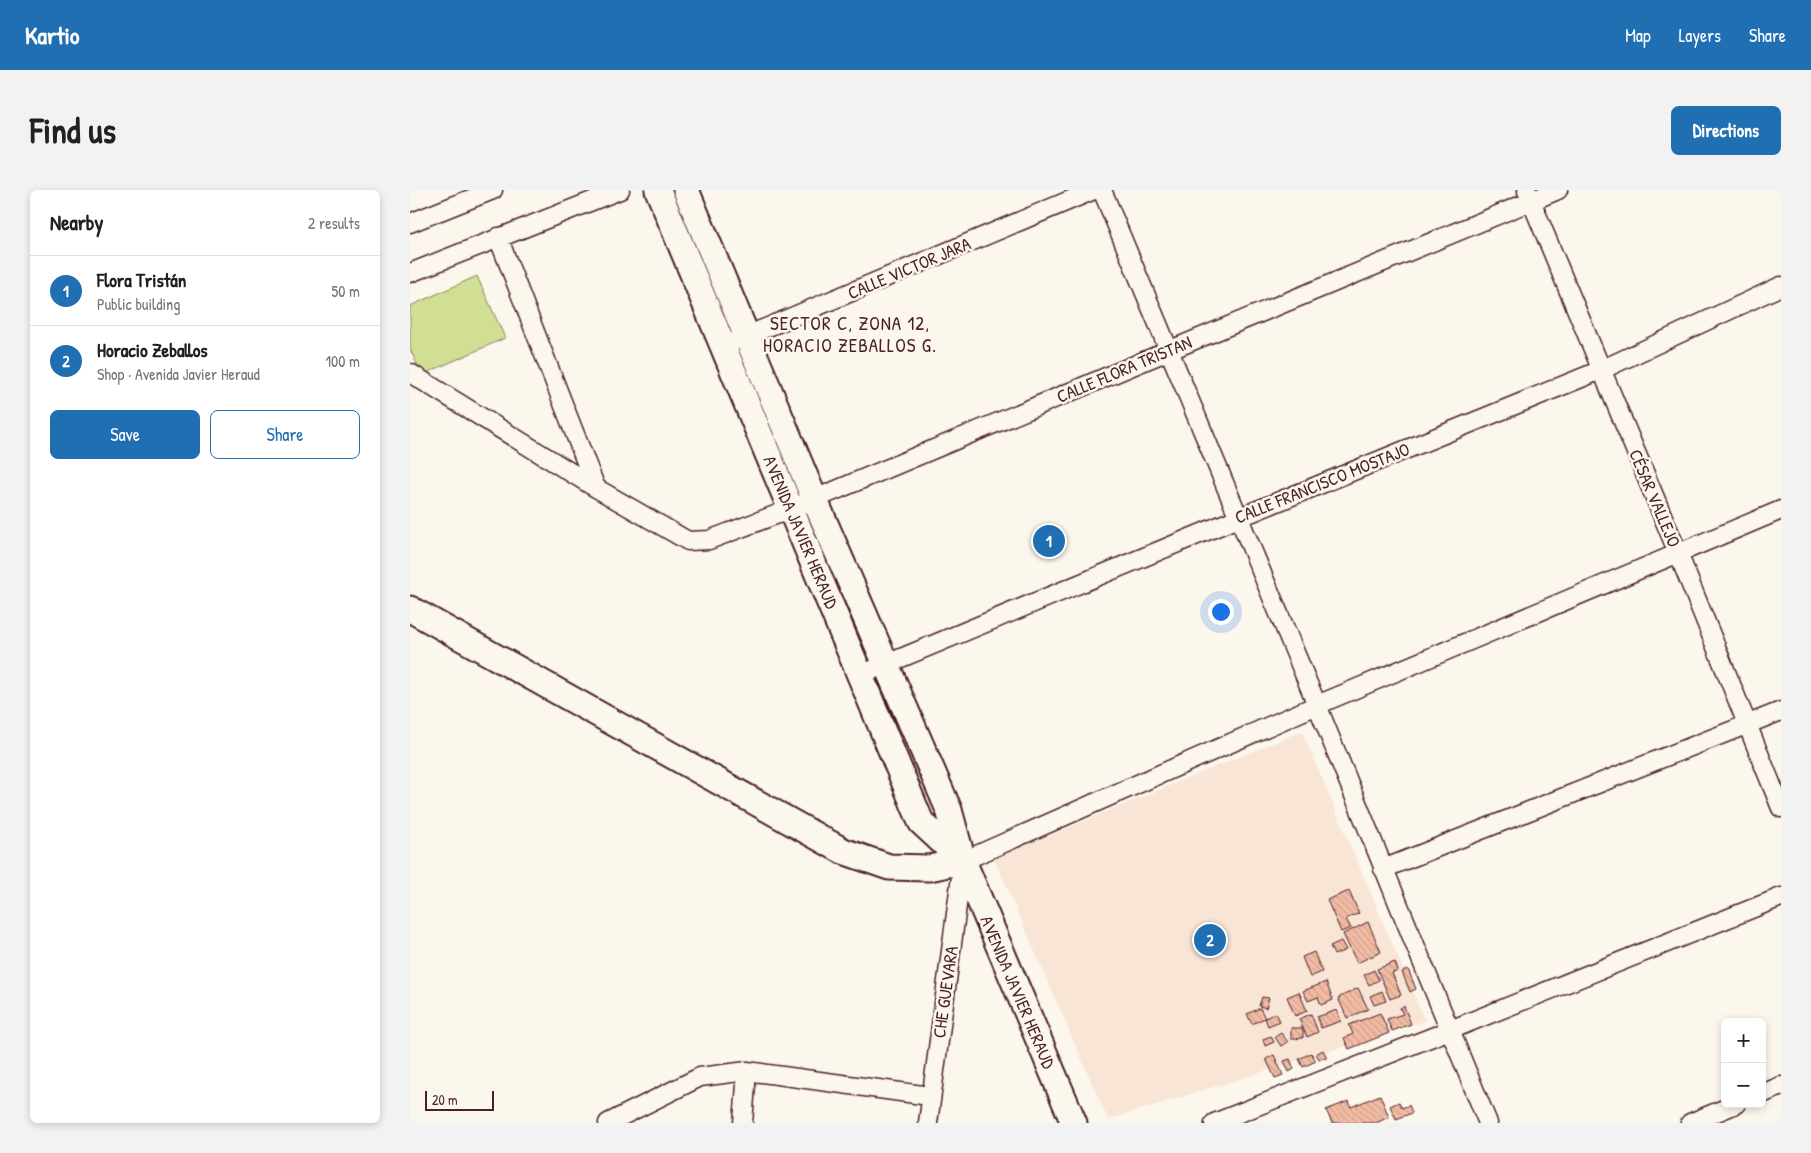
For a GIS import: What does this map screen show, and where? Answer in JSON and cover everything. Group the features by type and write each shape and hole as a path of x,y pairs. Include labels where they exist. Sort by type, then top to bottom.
{"street":[{"path":"410,223 494,190"},
{"path":"410,273 620,190"},
{"name":"AVENIDA JAVIER HERAUD","path":"658,190 921,822 963,861"},
{"name":"AVENIDA JAVIER HERAUD","path":"686,190 814,498 948,810 963,861 1074,1123"},
{"name":"CALLE VICTOR JARA","path":"723,346 1094,190"},
{"path":"1102,190 1317,705 1488,1123"},
{"name":"CALLE FLORA TRISTAN","path":"596,488 688,541 709,540 791,509 1168,351 1528,196 1558,190"},
{"name":"CÉSAR VALLEJO","path":"1528,196 1678,553 1781,808"},
{"path":"498,238 596,488"},
{"name":"CALLE FRANCISCO MOSTAJO","path":"860,675 1601,370 1781,286"},
{"path":"410,374 596,488"},
{"path":"410,609 843,851 890,867 929,868 963,861 1317,705 1781,510"},
{"path":"1383,869 1781,711"},
{"name":"CHE GUEVARA","path":"928,1123 930,1096 963,861"},
{"path":"1214,1123 1781,897"},
{"path":"743,1123 747,1071"},
{"path":"608,1123 700,1077 747,1071 930,1096"},
{"path":"1766,1092 1781,1086"},
{"path":"1690,1123 1726,1108"}],"shaded area":[{"path":"1302,731 1425,1021 1108,1120 994,858"}],"green space":[{"path":"477,276 505,338 422,375 410,349 410,306"}],"building":[{"path":"1349,891 1359,913 1346,919 1351,928 1341,932 1327,900"},
{"path":"1368,922 1381,952 1357,963 1343,934"},
{"path":"1341,941 1346,950 1334,955 1330,946"},
{"path":"1314,952 1322,972 1310,977 1302,957"},
{"path":"1395,962 1398,971 1392,973 1401,995 1390,999 1377,969"},
{"path":"1408,969 1416,989 1410,992 1402,972"},
{"path":"1374,970 1379,980 1369,985 1364,975"},
{"path":"1326,982 1333,1000 1321,1005 1318,997 1308,1001 1303,991"},
{"path":"1358,988 1368,1009 1347,1018 1338,998"},
{"path":"1382,991 1386,1001 1374,1005 1370,996"},
{"path":"1299,992 1307,1011 1295,1016 1287,997"},
{"path":"1262,997 1269,998 1266,1008 1259,1006"},
{"path":"1404,1006 1411,1024 1392,1031 1387,1019 1403,1014 1400,1008"},
{"path":"1260,1008 1265,1018 1252,1024 1247,1014"},
{"path":"1337,1010 1341,1021 1321,1028 1317,1017"},
{"path":"1276,1013 1280,1021 1268,1026 1265,1018"},
{"path":"1380,1013 1389,1033 1349,1049 1344,1038 1353,1034 1349,1025"},
{"path":"1311,1014 1318,1032 1307,1037 1299,1019"},
{"path":"1291,1028 1303,1028 1303,1038 1291,1039"},
{"path":"1281,1033 1288,1042 1281,1046 1275,1037"},
{"path":"1271,1036 1274,1042 1265,1046 1263,1039"},
{"path":"1323,1050 1327,1058 1319,1059 1316,1054"},
{"path":"1311,1053 1316,1061 1303,1067 1299,1059"},
{"path":"1274,1055 1283,1075 1275,1078 1266,1059"},
{"path":"1290,1059 1294,1069 1289,1072 1284,1061"},
{"path":"1380,1095 1389,1117 1376,1123 1332,1123 1326,1110 1349,1101 1351,1107"},
{"path":"1399,1102 1402,1108 1409,1105 1412,1113 1396,1119 1390,1106"}],"place":[{"name":"Flora Tristán","path":"1049,541"},
{"name":"Horacio Zeballos","path":"1210,940"}],"district":[{"name":"SECTOR C, ZONA 12, HORACIO ZEBALLOS G.","path":"850,334"}]}
